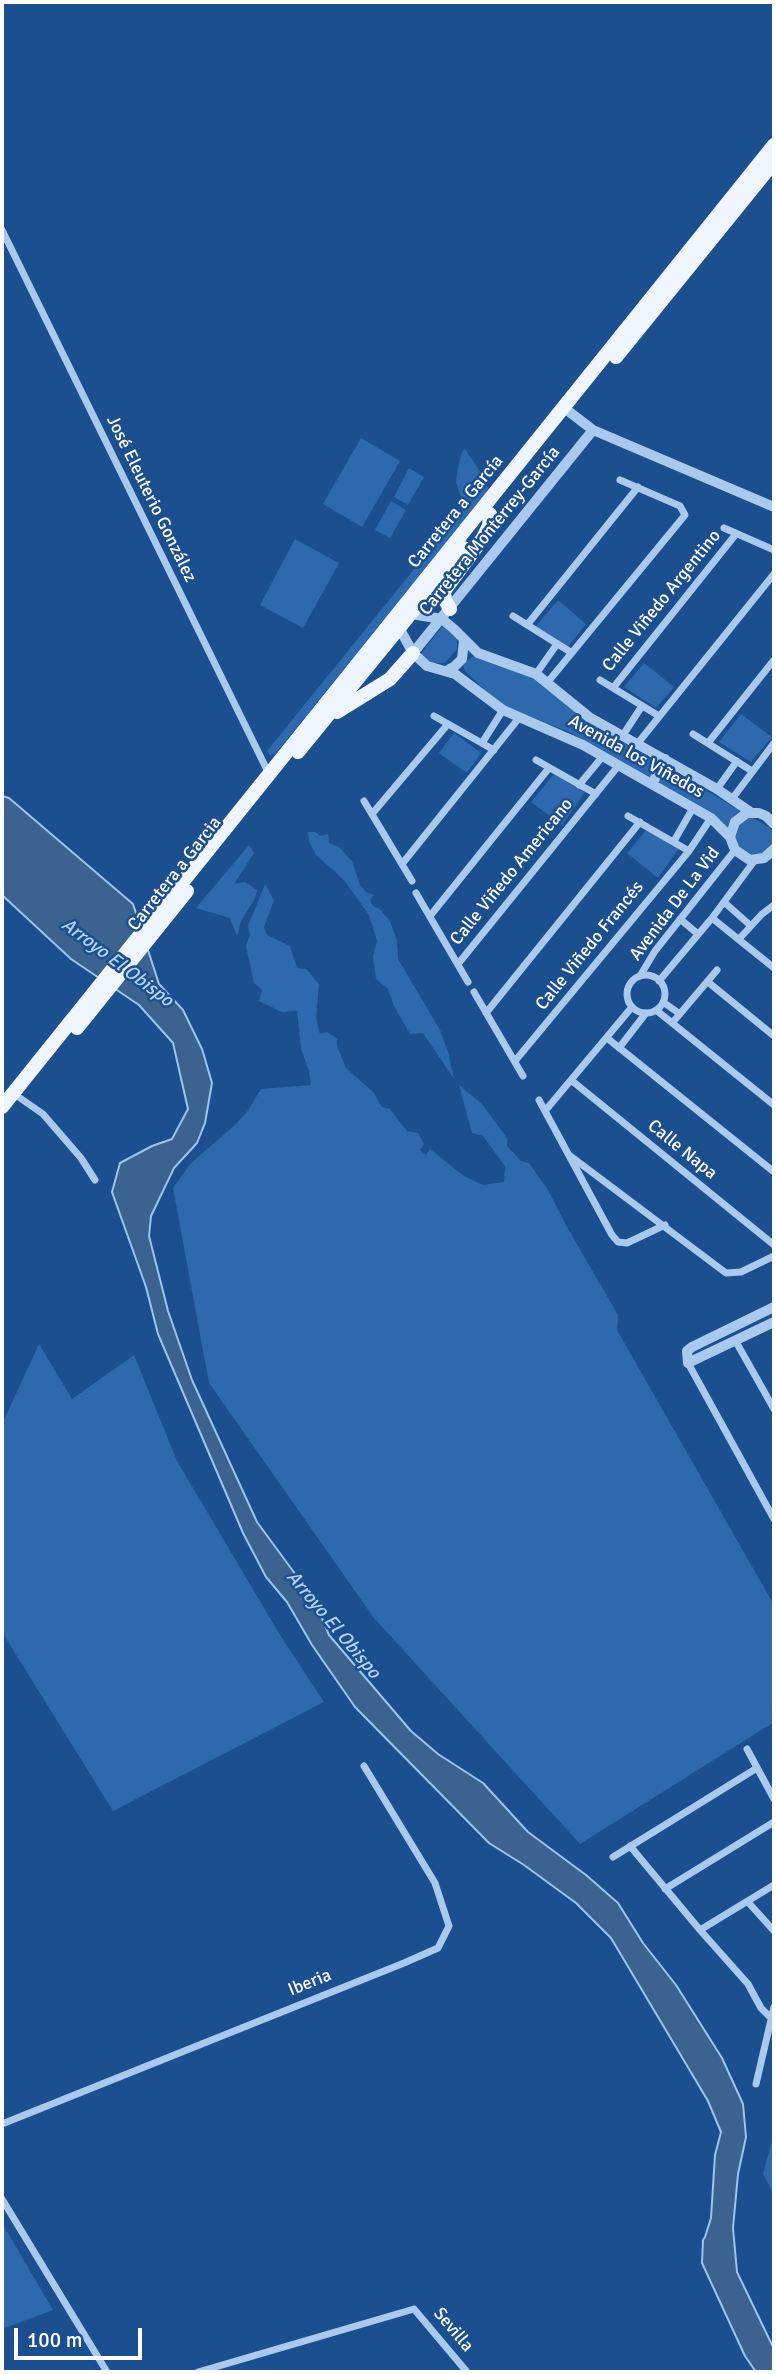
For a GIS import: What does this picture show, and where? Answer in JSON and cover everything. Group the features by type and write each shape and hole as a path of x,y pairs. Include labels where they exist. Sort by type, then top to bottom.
{"main road":[{"name":"Carretera a García","path":"170,903 567,410 774,145"},
{"name":"Carretera a García","path":"327,718 401,618 490,514 567,410 774,162"},
{"path":"446,614 444,591 483,538 489,526 490,514"},
{"path":"270,777 327,718 390,679 413,653"},
{"name":"Carretera a Garcia","path":"2,1121 170,903"},
{"name":"Carretera a Garcia","path":"2,1107 101,990"}],"street":[{"name":"José Eleuterio González","path":"2,230 270,777"},
{"path":"567,410 593,430 646,450 774,507"},
{"name":"Carretera Monterrey-García","path":"413,653 593,430"},
{"path":"547,683 685,515 680,506 620,480"},
{"path":"527,625 638,488"},
{"name":"Calle Viñedo Argentino","path":"724,528 774,550"},
{"name":"Calle Viñedo Argentino","path":"613,688 736,534"},
{"path":"638,743 774,575"},
{"path":"413,653 401,618 446,614"},
{"name":"Avenida los Viñedos","path":"446,614 454,629 478,653 536,674 589,717 717,789 752,813 766,816 774,824"},
{"path":"513,616 572,653"},
{"path":"446,671 462,659 464,640"},
{"path":"536,674 557,644"},
{"name":"Avenida los Viñedos","path":"413,653 427,666 463,678 503,710 570,739 652,784 710,818 730,837"},
{"path":"708,743 774,660"},
{"name":"Calle Viñedo Argentino","path":"600,680 659,716"},
{"path":"623,735 642,706"},
{"path":"482,743 503,710"},
{"path":"434,716 494,750"},
{"path":"402,864 519,718"},
{"path":"372,814 448,724"},
{"path":"693,734 752,771"},
{"path":"732,799 774,744"},
{"path":"579,785 603,756"},
{"path":"652,784 665,759"},
{"path":"536,760 549,768"},
{"path":"717,789 737,761"},
{"path":"596,794 619,765"},
{"name":"Calle Viñedo Americano","path":"430,916 549,768 596,794 458,964"},
{"path":"364,801 412,881"},
{"path":"674,841 693,808"},
{"path":"752,813 738,818 732,827 730,837 735,850 744,858 755,860 764,858 773,851"},
{"path":"628,816 689,851"},
{"name":"Calle Viñedo Francés","path":"515,1061 689,851 710,818"},
{"path":"486,1013 640,822"},
{"name":"Avenida De La Vid","path":"640,976 655,951 735,850"},
{"name":"Avenida De La Vid","path":"659,981 712,918 755,860"},
{"path":"416,893 468,982"},
{"path":"724,902 751,926"},
{"path":"739,939 774,905"},
{"path":"712,918 774,968"},
{"path":"680,919 698,934"},
{"path":"673,1023 717,970"},
{"path":"619,1048 646,1013 656,1010 663,1002 664,991 659,981 650,976 640,976 628,987 627,998 632,1007 646,1013"},
{"path":"708,982 774,1036"},
{"path":"474,992 523,1076"},
{"path":"663,1002 680,1014"},
{"path":"545,1111 632,1007"},
{"path":"656,1010 774,1105"},
{"path":"607,1038 774,1172"},
{"name":"Calle Napa","path":"571,1080 774,1245"},
{"path":"20,1098 43,1114 81,1158 95,1180"},
{"path":"539,1100 612,1236 618,1242 627,1243 665,1225"},
{"path":"569,1154 665,1225 720,1270 730,1274 741,1272 774,1256"},
{"path":"774,1307 692,1346 687,1352 688,1363 774,1519"},
{"path":"688,1363 774,1322"},
{"path":"735,1340 774,1409"},
{"path":"747,1749 774,1799"},
{"name":"Iberia","path":"2,2124 438,1948 449,1926 435,1883 364,1766"},
{"path":"613,1857 757,1768"},
{"path":"665,1889 774,1822"},
{"path":"630,1846 748,1984 761,2008 771,2018"},
{"path":"700,1930 774,1885"},
{"path":"748,1902 774,1931"},
{"path":"756,2084 774,2007"},
{"path":"2,2199 107,2372"},
{"name":"Sevilla","path":"198,2372 414,2309 467,2372"}],"shaded area":[{"path":"361,438 400,461 362,527 323,504"},
{"path":"465,449 483,476 488,488 486,493 275,754 270,755 267,751 466,505 456,482 462,452"},
{"path":"409,468 424,477 408,505 394,497"},
{"path":"391,501 406,510 390,538 375,530"},
{"path":"295,539 339,563 303,628 260,605"},
{"path":"558,600 586,624 567,648 536,626"},
{"path":"444,624 457,639 457,649 445,663 427,663 420,655"},
{"path":"474,656 539,680 587,721 770,828 774,832 774,861 756,858 734,844 720,820 569,732 509,708 491,696 465,671 463,666 466,661"},
{"path":"644,663 674,687 656,708 624,687"},
{"path":"741,714 772,737 751,762 719,742"},
{"path":"454,733 481,753 467,773 439,753"},
{"path":"554,774 585,792 562,825 531,802"},
{"path":"647,829 680,847 658,878 627,853"},
{"path":"308,832 321,836 328,834 329,843 339,847 352,861 360,885 366,892 374,895 370,900 373,906 380,909 390,921 397,941 398,959 440,1030 454,1079 423,1033 410,1034 388,989 376,979 373,956 377,941 369,915 343,879 316,855 309,842"},
{"path":"249,845 254,853 234,884 245,882 257,890 241,921 237,936 230,918 196,908"},
{"path":"265,884 274,900 264,927 267,935 290,946 297,968 306,969 319,984 316,1018 320,1034 327,1032 337,1039 346,1068 373,1092 382,1107 390,1109 407,1131 418,1133 424,1144 420,1150 426,1155 430,1149 464,1176 483,1185 504,1182 505,1166 483,1136 472,1133 459,1085 482,1104 507,1138 507,1146 521,1161 529,1163 548,1190 618,1315 617,1330 774,1605 774,1722 580,1844 374,1618 209,1383 173,1188 190,1164 247,1112 261,1089 311,1085 301,1049 297,1011 282,1012 259,1001 262,990 254,983 246,946 250,935 248,926"},
{"path":"39,1344 72,1399 134,1355 177,1461 280,1635 324,1702 113,1811 2,1632 2,1424"},
{"path":"774,2133 774,2194 763,2174"},
{"path":"2,2223 53,2310 2,2329"}],"water":[{"name":"Arroyo El Obispo","path":"2,796 9,798 133,904 159,984 183,1010 202,1049 212,1083 205,1123 197,1143 174,1168 151,1216 149,1236 168,1311 192,1380 257,1522 319,1611 329,1635 411,1731 438,1754 483,1783 528,1832 586,1875 618,1903 643,1943 676,1985 722,2058 743,2104 746,2137 738,2174 733,2228 737,2272 774,2349 774,2372 756,2372 745,2356 702,2263 703,2240 711,2218 715,2155 721,2132 708,2101 611,1938 576,1903 489,1843 355,1707 312,1645 287,1602 266,1577 243,1533 158,1334 146,1287 112,1192 120,1163 172,1139 188,1109 173,1043 139,1005 71,959 2,895"}]}
